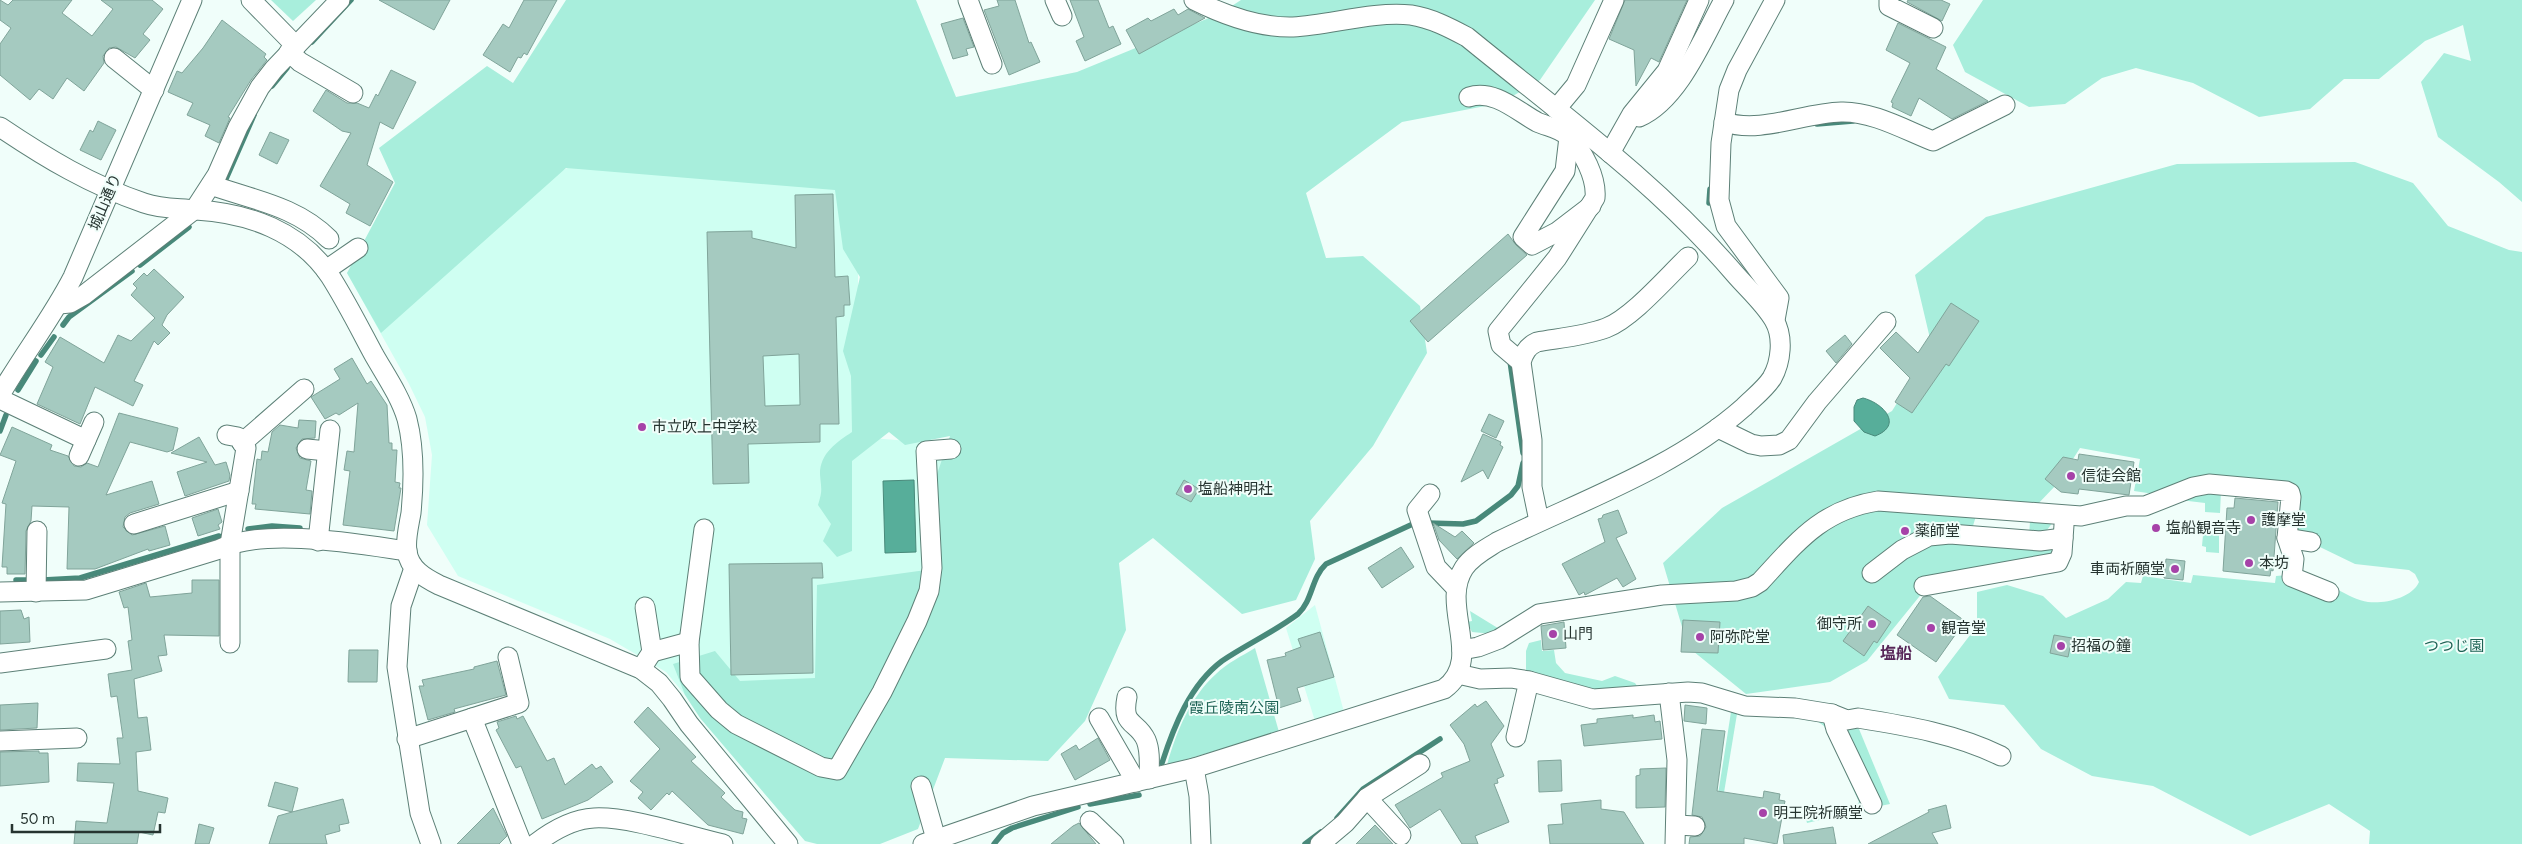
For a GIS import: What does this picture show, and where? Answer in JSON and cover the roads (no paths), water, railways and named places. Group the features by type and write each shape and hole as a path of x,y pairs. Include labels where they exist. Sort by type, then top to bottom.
{"street":[{"name":"城山通り","path":"0,395 19,362 59,304 73,277 192,0"},
{"path":"251,0 293,49 300,62 354,93"},
{"path":"59,304 70,303 84,296 195,210 211,185 238,126 260,87 340,0"},
{"path":"968,0 992,64"},
{"path":"1194,0 1238,18 1292,27 1410,15 1442,24 1467,37 1556,109 1573,132 1596,189 1596,198 1557,258 1498,331 1501,345 1521,362"},
{"path":"1556,109 1576,85 1614,0"},
{"path":"1610,153 1632,114 1667,71 1699,0"},
{"path":"1632,114 1639,117 1649,113 1677,85 1724,0"},
{"path":"921,786 930,842 1033,806 1194,768 1444,690 1452,683 1458,674 1462,662 1455,601 1456,588 1465,566 1474,557 1539,521 1671,459 1718,428 1762,390 1776,371 1781,347 1775,320 1778,298 1726,226 1719,200 1724,122 1729,90 1736,70 1775,0"},
{"path":"1889,0 1889,6 1933,28"},
{"path":"114,58 154,90"},
{"path":"1469,97 1486,95 1500,100 1540,123 1573,132 1610,153 1688,222 1775,320"},
{"path":"1724,122 1741,127 1842,112 1866,116 1933,141 2005,105"},
{"path":"2,132 65,170 110,190 160,208 242,216 284,233 308,249 326,270 398,398 407,419 414,483 410,560 401,606 397,645 399,684 420,813 431,844"},
{"path":"1573,132 1565,171 1523,237 1532,245 1557,232 1591,206"},
{"path":"211,185 285,209 312,224 329,239"},
{"path":"326,270 358,248"},
{"path":"1539,521 1532,487 1532,440 1521,362 1527,349 1537,342 1590,332 1607,327 1622,319 1688,257"},
{"path":"1718,428 1761,446 1779,445 1789,440 1817,402 1886,322"},
{"path":"230,643 230,544 246,448 235,439 304,389"},
{"path":"0,399 82,448 94,422"},
{"path":"318,541 330,430"},
{"path":"704,529 688,642 690,677 726,717 821,767 837,770 882,692 917,621 929,591 932,568 926,450 945,443"},
{"path":"307,449 327,451"},
{"path":"1462,650 1499,639 1539,614 1662,595 1736,591 1752,587 1760,582 1818,523 1857,504 1887,501 2081,516 2126,506 2144,506 2193,487 2209,484 2286,491 2290,493 2291,497 2287,538 2294,559 2292,577 2328,592"},
{"path":"134,524 238,491"},
{"path":"1430,494 1413,504 1436,567 1456,588"},
{"path":"1924,586 2058,562 2062,553 2065,515"},
{"path":"36,592 38,531"},
{"path":"1872,573 1902,550 1929,536 1950,534 2040,541 2063,538"},
{"path":"0,592 86,590 220,549 230,544 273,538 318,541 410,560 423,576 444,588 641,669 659,683 672,698 689,724 788,844"},
{"path":"2287,538 2311,542"},
{"path":"645,607 652,652"},
{"path":"641,669 652,652 688,642"},
{"path":"0,663 106,649"},
{"path":"407,739 520,704 508,657"},
{"path":"1458,674 1480,679 1512,678 1529,681 1593,699 1669,693 1702,693 1745,706 1795,708 1832,714 1847,720 1858,718 1944,734 1978,744 2001,756"},
{"path":"1516,737 1529,681"},
{"path":"1669,693 1677,760 1677,825 1675,844"},
{"path":"1127,697 1126,717 1147,742 1143,780"},
{"path":"1832,714 1836,729 1872,804"},
{"path":"472,718 522,844"},
{"path":"1100,718 1143,780"},
{"path":"0,741 77,738"},
{"path":"1320,844 1345,823 1367,798 1420,764"},
{"path":"1194,768 1199,796 1201,844"},
{"path":"1367,798 1401,835"},
{"path":"548,841 575,822 593,818 610,818 723,844"},
{"path":"1090,821 1114,844"},
{"path":"1677,825 1695,826"}],"waterway":[{"path":"312,42 351,0"},
{"path":"272,86 287,68"},
{"path":"226,179 254,115"},
{"path":"1817,124 1853,121"},
{"path":"1709,203 1710,189"},
{"path":"140,265 189,227"},
{"path":"63,325 69,317 132,271"},
{"path":"41,355 54,337"},
{"path":"18,390 36,361"},
{"path":"1510,361 1523,453"},
{"path":"0,431 6,415"},
{"path":"1428,523 1463,524 1476,521 1511,495 1518,486 1523,463"},
{"path":"1162,763 1185,707 1192,694 1211,671 1231,655 1280,627 1298,614 1307,602 1317,576 1326,564 1415,523"},
{"path":"248,529 272,526 300,528"},
{"path":"43,580 80,578 219,536"},
{"path":"16,580 30,580"},
{"path":"1337,818 1363,789 1440,739"},
{"path":"1090,804 1139,795"},
{"path":"994,844 1003,833 1012,828 1078,807"},
{"path":"1305,844 1321,832"}],"place":[{"name":"市立吹上中学校","path":"642,427"},
{"name":"信徒会館","path":"2071,476"},
{"name":"塩船神明社","path":"1188,489"},
{"name":"護摩堂","path":"2251,520"},
{"name":"塩船観音寺","path":"2156,528"},
{"name":"薬師堂","path":"1905,531"},
{"name":"本坊","path":"2249,563"},
{"name":"車両祈願堂","path":"2175,569"},
{"name":"御守所","path":"1872,624"},
{"name":"観音堂","path":"1931,628"},
{"name":"山門","path":"1553,634"},
{"name":"阿弥陀堂","path":"1700,637"},
{"name":"招福の鐘","path":"2061,646"},
{"name":"明王院祈願堂","path":"1763,813"}],"district":[{"name":"塩船","path":"1896,653"}],"park label":[{"name":"つつじ園","path":"2454,646"},
{"name":"霞丘陵南公園","path":"1234,708"}]}
